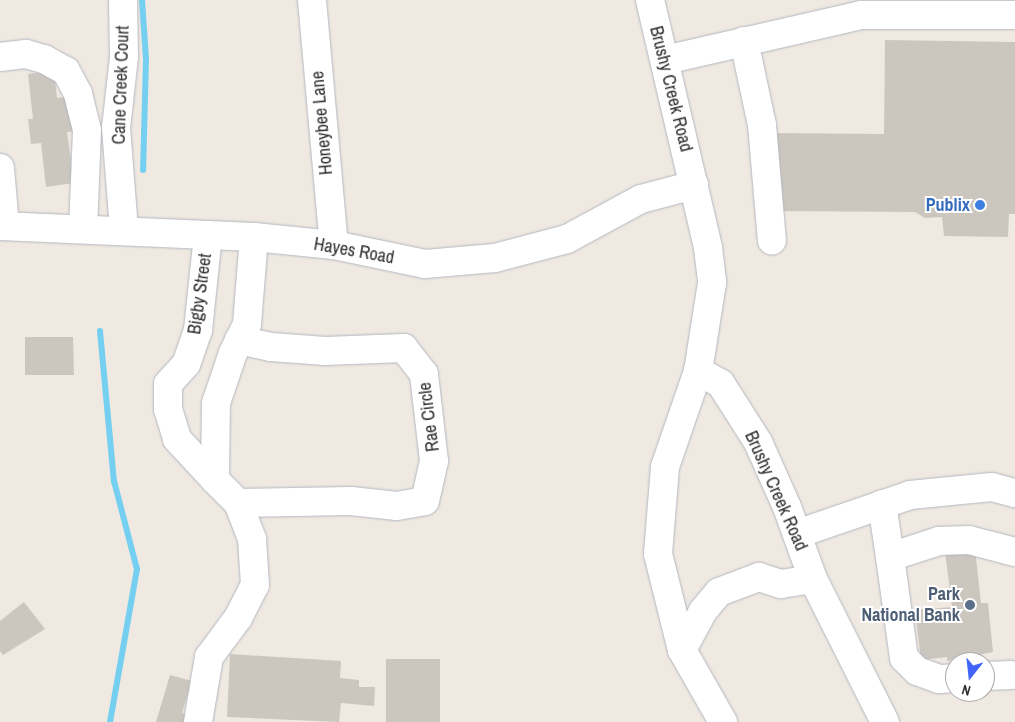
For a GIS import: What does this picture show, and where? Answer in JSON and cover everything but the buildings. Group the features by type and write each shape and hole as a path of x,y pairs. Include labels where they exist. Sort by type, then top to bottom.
{"street":[{"name":"Cane Creek Court","path":"123,0 124,57 116,128 124,230"},
{"name":"Honeybee Lane","path":"312,0 334,245"},
{"name":"Brushy Creek Road","path":"650,0 708,248 712,283 698,370 721,384 758,442 797,534 813,579 885,722"},
{"path":"665,60 861,15 1015,15"},
{"path":"744,41 762,125 772,240"},
{"path":"0,57 26,54 44,59 66,71 78,94 87,130 83,228"},
{"path":"0,168 2,226"},
{"name":"Hayes Road","path":"2,226 83,228 254,237 334,245 425,264 495,258 567,239 641,199 694,185"},
{"name":"Bigby Street","path":"208,234 198,330 186,364 168,384 168,409 177,439 214,480 238,503"},
{"path":"214,480 216,403 239,340 247,324 254,237"},
{"name":"Rae Circle","path":"238,503 351,501 397,506 425,501 434,461 424,374 404,348 325,351 271,347 239,340"},
{"path":"698,370 665,467 658,554 682,650 723,722"},
{"path":"797,534 910,495 992,487 1015,493"},
{"path":"198,722 209,657 238,618 255,585 252,539 238,503"},
{"path":"882,504 904,658 917,671 939,679 945,679"},
{"path":"890,557 940,541 969,540 1012,551"},
{"path":"682,650 703,611 719,592 759,577 781,584 813,579"}],"waterway":[{"path":"142,0 146,59 143,170"},
{"path":"100,331 114,481 137,569 110,722"}],"place":[{"name":"Publix","path":"980,205"},
{"name":"Park National Bank","path":"970,605"}]}
